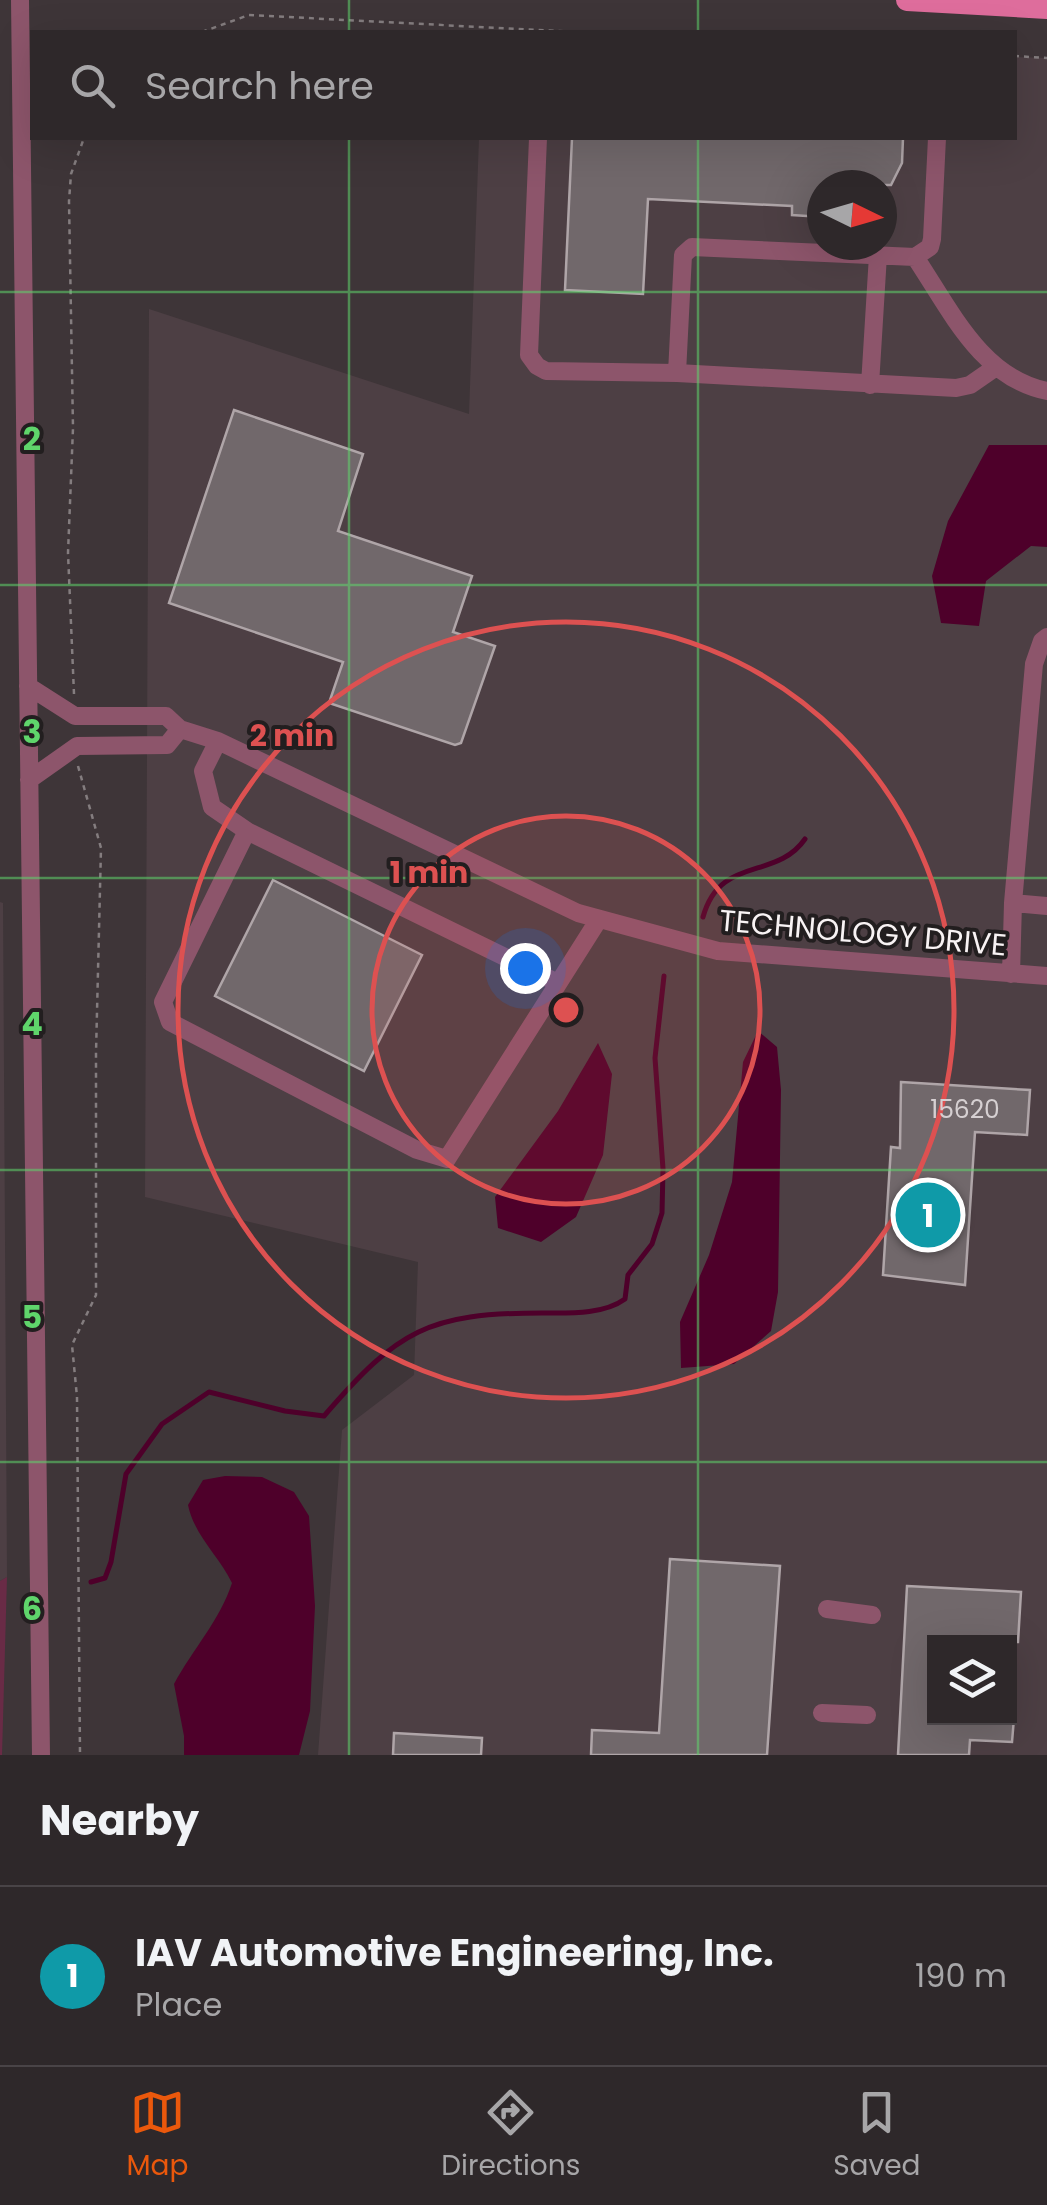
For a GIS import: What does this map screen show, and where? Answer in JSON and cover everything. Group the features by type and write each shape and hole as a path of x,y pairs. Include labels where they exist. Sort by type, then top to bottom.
{"main road":[{"path":"907,0 1047,8"}],"street":[{"path":"20,0 41,1755"},
{"path":"0,60 20,60"},
{"path":"538,140 528,355 546,372 677,373 956,388 970,385 996,367"},
{"path":"897,257 924,253 932,238 937,140"},
{"path":"677,373 686,250 807,254"},
{"path":"915,257 980,353 1010,379 1047,391"},
{"path":"870,384 878,260"},
{"path":"1011,974 1013,903 1034,664 1047,637"},
{"path":"28,686 76,716"},
{"name":"TECHNOLOGY DRIVE","path":"76,716 166,716 180,729 218,741 578,913 718,951 1047,976"},
{"path":"30,780 77,746 167,745 180,729"},
{"path":"218,741 203,771 212,807 247,831 558,984"},
{"path":"247,831 163,1002 170,1022 417,1150 447,1159 599,919"},
{"path":"1013,903 1047,906"},
{"path":"827,1609 872,1615"},
{"path":"822,1712 867,1715"}],"path":[{"path":"208,30 249,15 538,30"},
{"path":"1017,56 1047,58"},
{"path":"76,716 68,553 74,428 69,218 71,174 83,140"},
{"path":"77,746 79,775 101,848 96,1295 72,1345 77,1398 80,1755"}],"shaded area":[{"path":"1017,57 1047,58 1047,1755 318,1755 342,1430 414,1375 418,1262 145,1197 149,309 469,414 479,140 1017,140"},
{"path":"989,445 1047,445 1047,547 1031,546 986,581 979,626 941,623 932,576 948,521"},
{"path":"0,902 7,1577 0,1581"},
{"path":"758,1031 777,1047 781,1090 778,1292 771,1331 734,1364 681,1368 680,1322 709,1255 732,1182 743,1062"},
{"path":"598,1043 612,1074 603,1155 576,1217 541,1242 498,1228 495,1197 558,1111"},
{"path":"262,1477 294,1492 309,1516 315,1606 310,1711 299,1755 184,1755 174,1684 232,1583 196,1526 188,1505 203,1480"},
{"path":"7,1577 2,1755 0,1755 0,1581"}],"building":[{"path":"572,140 903,140 902,163 897,173 807,170 807,216 792,215 792,206 648,199 643,294 565,290"},
{"path":"234,410 363,454 338,531 472,576 453,632 495,646 461,743 455,745 329,703 343,662 169,603"},
{"path":"273,880 422,955 364,1071 215,996"},
{"path":"901,1082 1030,1090 1027,1135 975,1132 965,1285 883,1275 891,1147 900,1148"},
{"path":"670,1559 780,1566 767,1755 591,1755 592,1730 659,1733"},
{"path":"907,1586 1021,1592 1018,1642 1017,1635 927,1635 927,1725 1013,1725 1012,1742 970,1740 969,1755 898,1755"},
{"path":"394,1733 482,1738 481,1755 393,1755"}],"waterway":[{"path":"703,917 722,885 735,876 779,860 805,839"},
{"path":"91,1582 105,1578 111,1562 126,1474 162,1424 209,1392 285,1411 324,1416 373,1364 418,1332 470,1317 585,1312 625,1299 628,1275 652,1244 662,1213 655,1058 664,976"}],"place":[{"name":"IAV Automotive Engineering, Inc.","path":"928,1215"}]}
